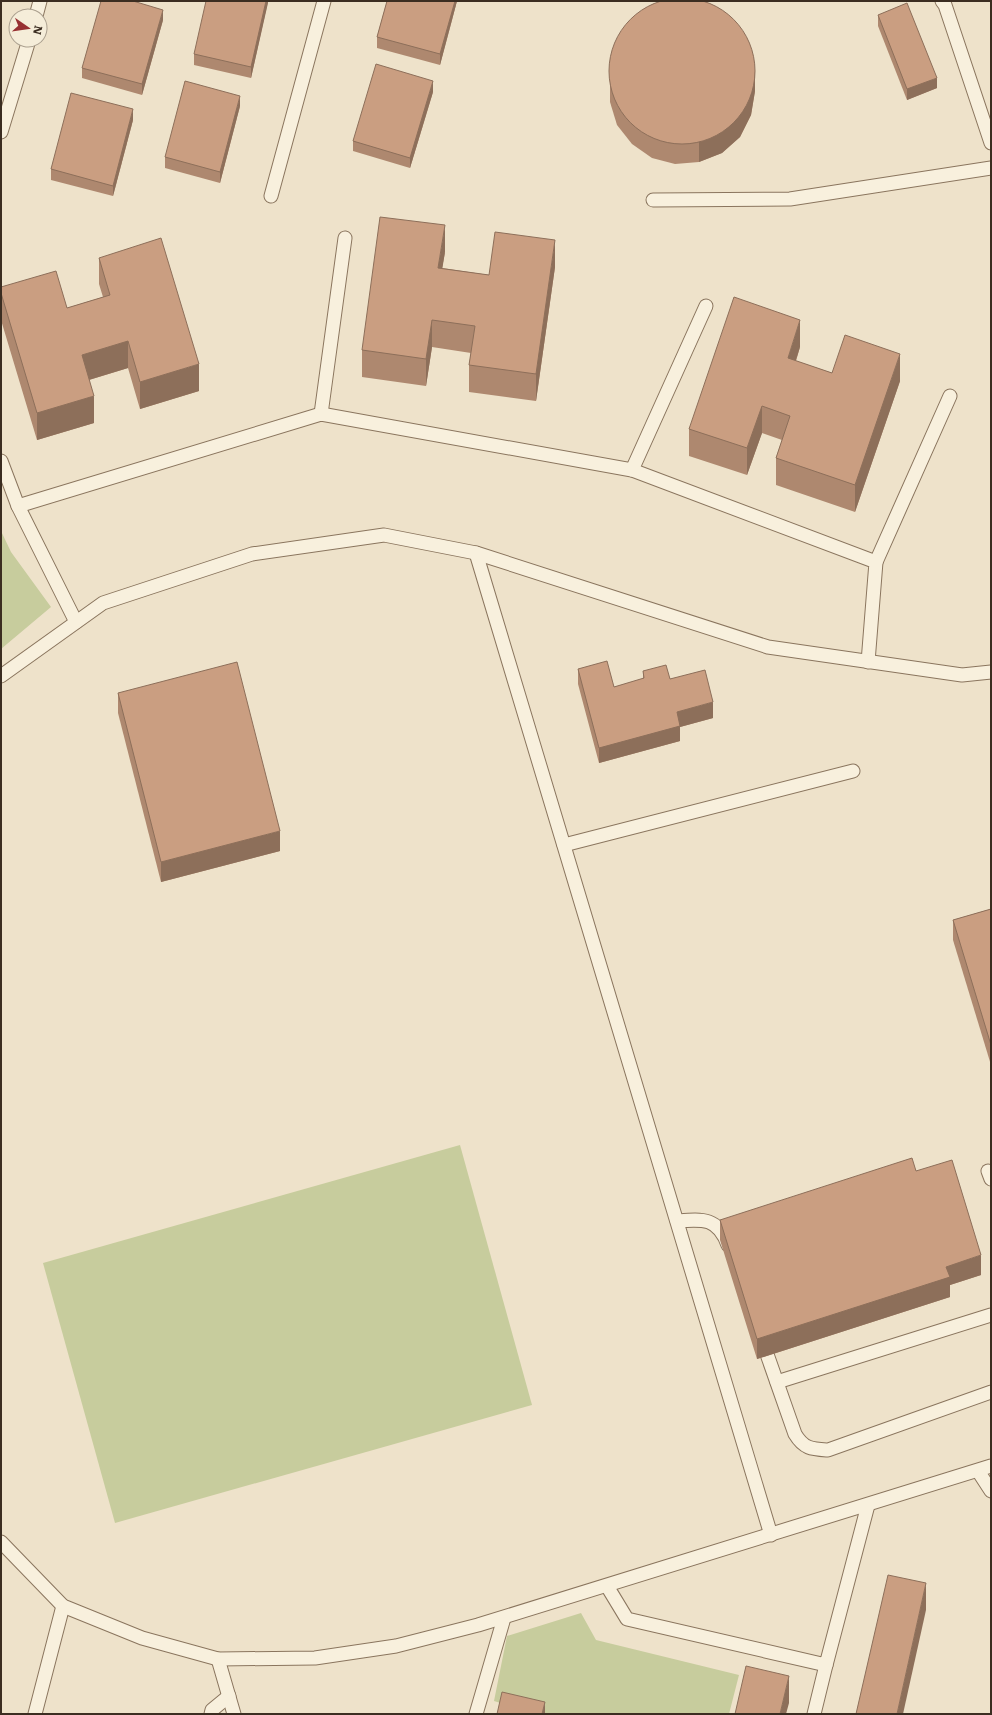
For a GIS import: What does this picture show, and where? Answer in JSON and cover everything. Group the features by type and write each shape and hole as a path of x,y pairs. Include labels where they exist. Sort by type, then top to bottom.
{"lane":[{"path":"271,196 324,1"},
{"path":"942,1 948,12 991,143"},
{"path":"1,132 27,48"},
{"path":"653,200 790,200 991,168"},
{"path":"321,414 345,238"},
{"path":"632,470 706,306"},
{"path":"868,662 876,562 950,396"},
{"path":"18,506 321,414 632,470 876,562"},
{"path":"1,462 18,506 76,622"},
{"path":"1,676 104,603 252,554 384,535 476,553 768,647 962,676 991,672"},
{"path":"476,553 771,1535"},
{"path":"564,845 853,771"},
{"path":"677,1221 700,1219 715,1224 725,1236 733,1258"},
{"path":"777,1382 991,1315"},
{"path":"759,1331 795,1434 801,1444 813,1449 828,1450 991,1392"},
{"path":"1,1542 63,1606 142,1638 218,1658 315,1658 388,1648 504,1618 991,1466"},
{"path":"978,1471 991,1491"},
{"path":"814,1714 868,1505"},
{"path":"607,1586 627,1619 826,1665"},
{"path":"35,1714 63,1606"},
{"path":"476,1714 504,1618"},
{"path":"218,1658 234,1714"},
{"path":"211,1714 212,1710 229,1696"}],"green space":[{"path":"1,531 11,552 51,607 1,649"},
{"path":"460,1145 532,1405 115,1523 43,1263"},
{"path":"581,1613 596,1640 739,1675 729,1714 536,1714 494,1701 507,1636"}],"building":[{"path":"682,-2 710,4 728,15 738,25 749,43 755,71 749,99 738,117 728,127 710,138 682,144 654,138 636,127 626,117 615,99 609,71 615,43 626,25 636,15 654,4"},
{"path":"101,1 133,1 163,10 142,84 82,68"},
{"path":"206,1 266,1 251,67 194,54"},
{"path":"387,1 455,1 440,54 377,37"},
{"path":"907,3 937,78 907,89 878,15"},
{"path":"376,64 433,81 410,158 353,141"},
{"path":"185,81 240,96 220,172 165,157"},
{"path":"71,93 133,109 113,186 51,169"},
{"path":"380,217 445,225 438,268 489,275 495,232 555,240 536,374 469,365 475,326 432,320 426,359 362,350"},
{"path":"161,238 199,364 140,382 128,341 82,355 94,396 37,413 1,293 1,287 56,271 67,308 110,295 99,258"},
{"path":"734,297 800,320 788,358 832,373 845,335 900,354 855,485 776,458 790,416 762,406 747,448 689,429"},
{"path":"607,661 614,687 644,678 643,671 666,665 670,679 705,670 713,702 677,712 680,726 599,748 578,669"},
{"path":"237,662 280,831 161,862 118,693"},
{"path":"991,909 991,1045 953,920"},
{"path":"912,1158 916,1171 952,1160 981,1255 946,1267 950,1277 757,1339 720,1220"},
{"path":"888,1575 926,1583 897,1714 856,1714"},
{"path":"746,1666 789,1676 780,1714 735,1714"},
{"path":"502,1692 545,1702 542,1714 497,1714"}]}
